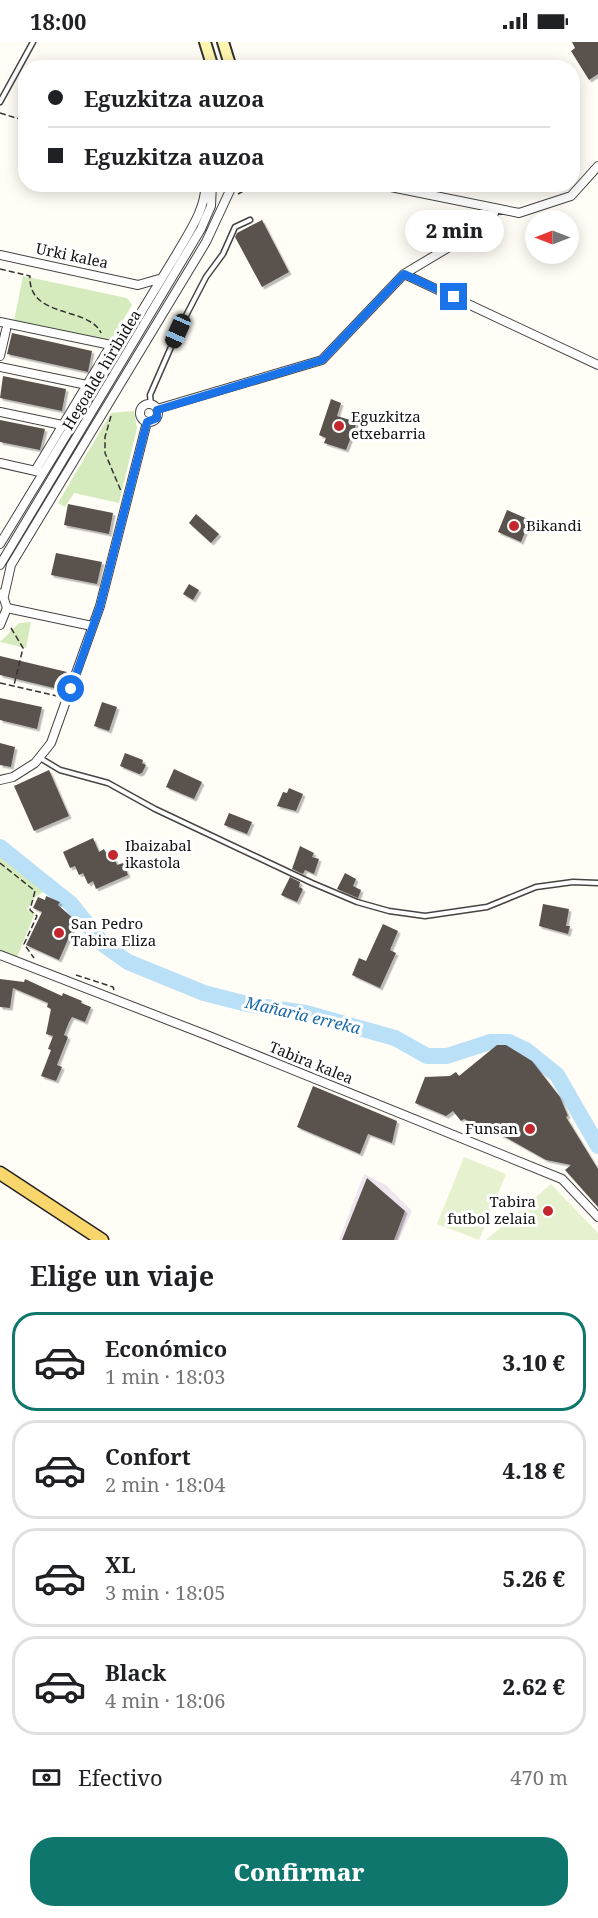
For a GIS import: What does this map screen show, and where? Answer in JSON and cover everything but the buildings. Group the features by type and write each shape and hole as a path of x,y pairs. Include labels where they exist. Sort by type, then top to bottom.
{"main road":[{"path":"205,42 211,60"},
{"path":"223,42 229,60"},
{"path":"0,1173 102,1240"}],"street":[{"path":"580,186 598,166"},
{"path":"0,544 161,279 197,215 204,192"},
{"name":"Hegoalde hiribidea","path":"0,565 197,236 211,206 212,192"},
{"path":"0,625 7,608 2,593 11,565 206,242 228,192"},
{"path":"413,192 513,213 571,196 575,192"},
{"path":"147,422 142,418 141,410 322,360 404,274 491,222 495,210"},
{"name":"Urki kalea","path":"0,255 138,285"},
{"path":"404,274 598,365"},
{"path":"146,302 145,293 138,285 161,279"},
{"name":"Hegoalde hiribidea","path":"0,322 111,345 35,471"},
{"path":"0,356 6,330"},
{"name":"Hegoalde hiribidea","path":"0,367 87,385"},
{"path":"147,422 157,418 154,407"},
{"name":"Hegoalde hiribidea","path":"0,412 62,425"},
{"path":"0,780 23,771 40,758 51,743 100,606 147,422"},
{"path":"0,464 44,473"},
{"path":"7,608 93,626"},
{"name":"Tabira kalea","path":"0,955 562,1179 598,1216"}],"lane":[{"path":"23,60 33,42"},
{"path":"0,102 18,69"},
{"path":"154,407 150,395 178,331 206,278 224,254 235,227 250,220"},
{"path":"40,758 60,770 108,783 154,809 312,883 357,902 389,911 435,914 487,907 536,888 573,882 598,884"}],"path":[{"path":"0,113 18,119"},
{"path":"11,628 23,648 14,686"},
{"path":"0,682 62,698"},
{"path":"0,863 35,891 30,910 37,916 24,944 36,962"},
{"path":"68,972 114,988 111,998"}],"shaded area":[{"path":"364,1174 386,1185 412,1211 399,1240 339,1240"}],"green space":[{"path":"23,276 127,298 132,305 110,342 14,321"},
{"path":"134,411 137,428 119,503 74,493 65,507 58,503 111,413"},
{"path":"31,622 26,648 0,642 19,623"},
{"path":"0,849 45,891 35,897 27,910 35,913 17,957 0,950"},
{"path":"464,1157 506,1174 479,1240 437,1224"},
{"name":"Tabira futbol zelaia","path":"551,1184 598,1233 598,1240 486,1240"}],"waterway":[{"name":"Mañaria erreka","path":"0,847 71,904 104,945 128,962 204,993 247,1004 306,1013 395,1038 427,1056 447,1056 490,1042 509,1042 526,1050 557,1075 598,1146"}],"place":[{"name":"Eguzkitza etxebarria","path":"339,426"},
{"name":"Bikandi","path":"514,526"},
{"name":"Ibaizabal ikastola","path":"113,855"},
{"name":"San Pedro Tabira Eliza","path":"59,933"},
{"name":"Funsan","path":"530,1129"},
{"name":"Tabira futbol zelaia","path":"548,1211"}],"route":[{"path":"71,689 100,606 147,422 157,418 157,410 322,360 404,274 411,275 454,297"}]}
